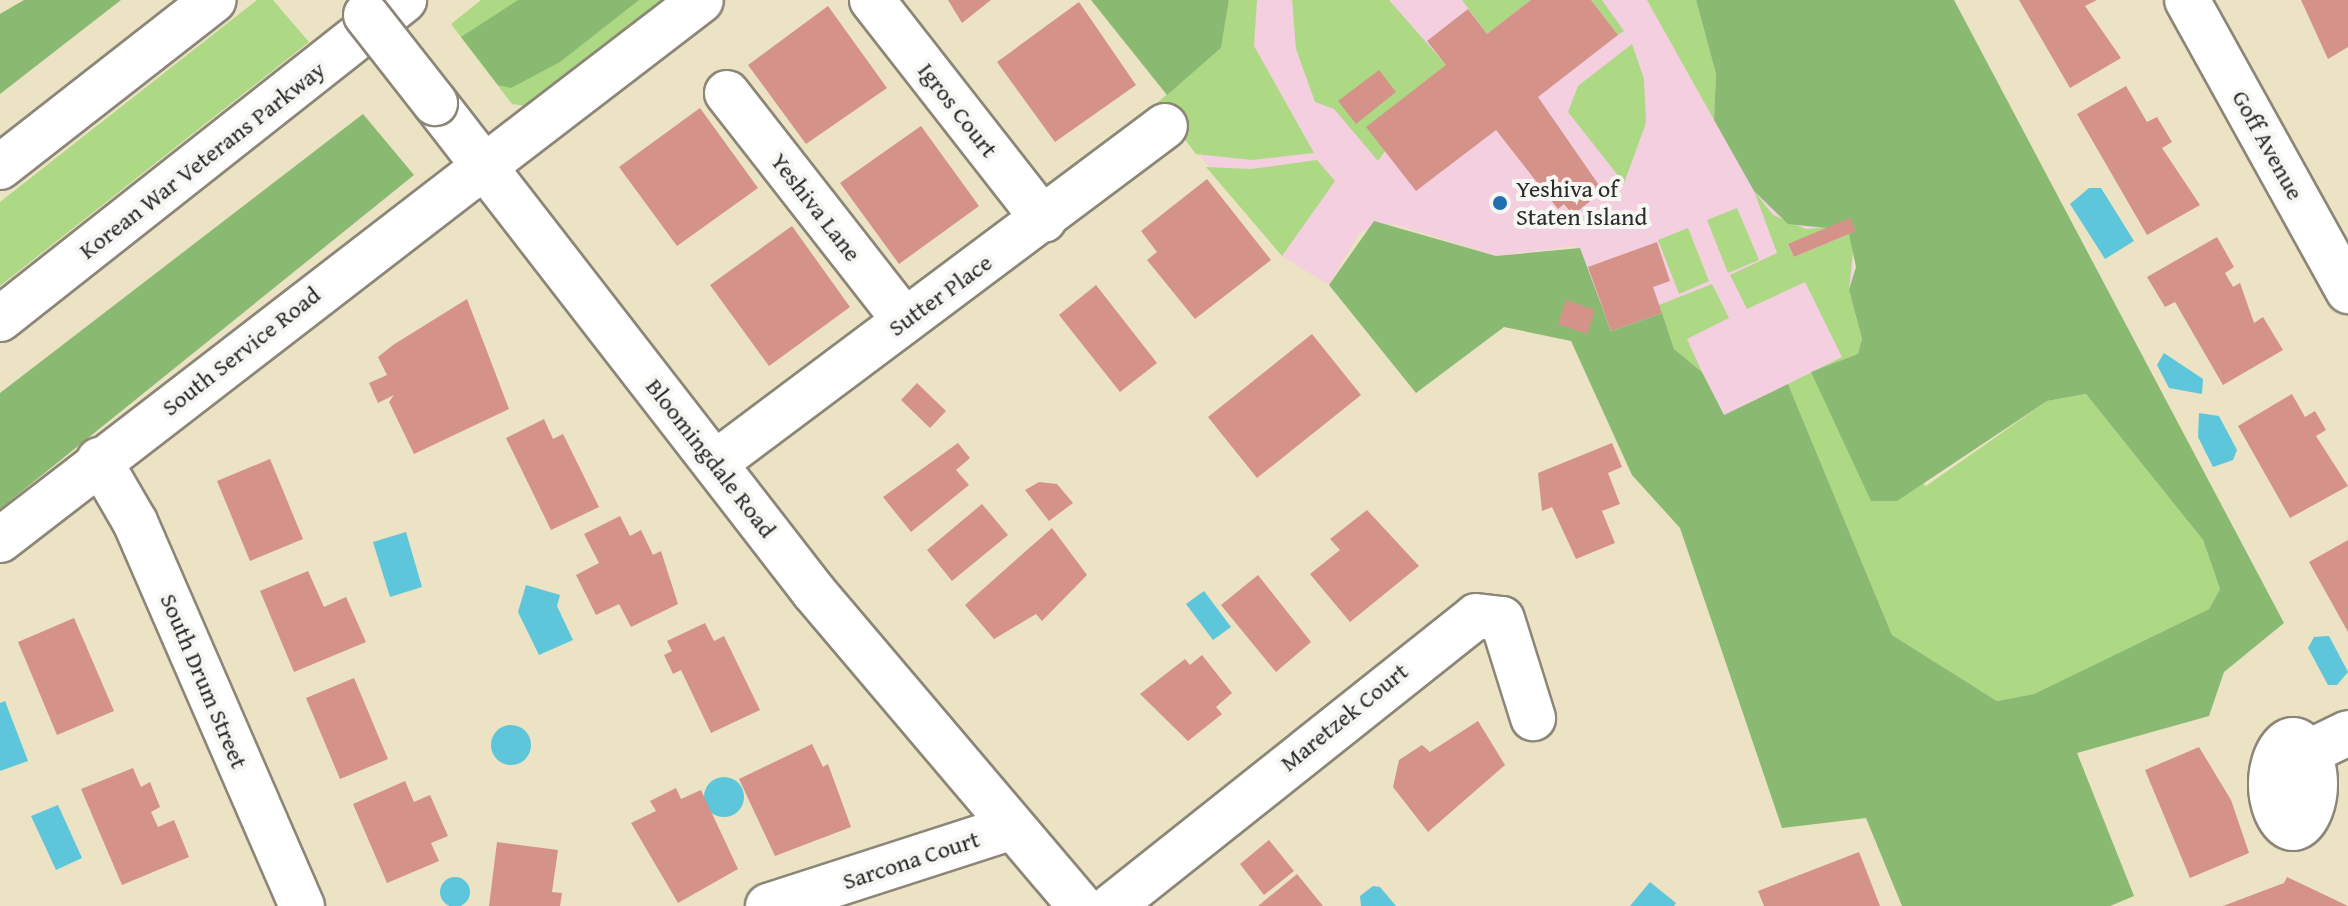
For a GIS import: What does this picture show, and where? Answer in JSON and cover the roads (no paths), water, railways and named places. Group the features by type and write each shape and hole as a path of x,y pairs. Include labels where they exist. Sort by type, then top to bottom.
{"main road":[{"path":"0,167 214,0"},
{"name":"Bloomingdale Road","path":"354,0 715,463 1009,828 1080,906"},
{"name":"Korean War Veterans Parkway","path":"0,319 404,0"},
{"name":"South Service Road","path":"0,540 99,460 701,0"},
{"name":"Igros Court","path":"872,0 1044,220"},
{"name":"Goff Avenue","path":"2187,0 2348,291"},
{"name":"Yeshiva Lane","path":"727,93 905,321"},
{"path":"0,157 71,112"},
{"name":"Sutter Place","path":"715,463 1044,220 1165,126"},
{"name":"South Drum Street","path":"99,460 135,522 302,906"},
{"name":"Maretzek Court","path":"1112,906 1476,616 1502,619 1533,718"},
{"name":"Sarcona Court","path":"768,906 1009,828"}],"water":[{"path":"2089,188 2101,188 2134,241 2105,259 2070,204"},
{"path":"2164,353 2203,379 2202,394 2169,388 2157,365"},
{"path":"2199,413 2219,416 2237,450 2233,460 2213,467 2198,437"},
{"path":"406,532 422,587 390,597 373,542"},
{"path":"526,585 560,595 557,606 573,640 539,655 518,612"},
{"path":"1204,591 1231,627 1213,640 1186,604"},
{"path":"2329,636 2348,672 2337,685 2328,685 2308,648 2314,637"},
{"path":"5,701 28,761 0,771 0,703"},
{"path":"511,725 525,731 531,745 525,759 511,765 497,759 491,745 497,731"},
{"path":"724,777 738,783 744,797 738,811 724,817 710,811 704,797 710,783"},
{"path":"58,805 82,858 56,870 31,816"},
{"path":"455,877 466,881 470,892 466,903 455,907 444,903 440,892 444,881"},
{"path":"1650,882 1676,903 1674,906 1630,906"},
{"path":"1373,886 1380,887 1396,906 1361,906 1360,896"}],"place":[{"name":"Yeshiva of Staten Island","path":"1500,203"}]}
